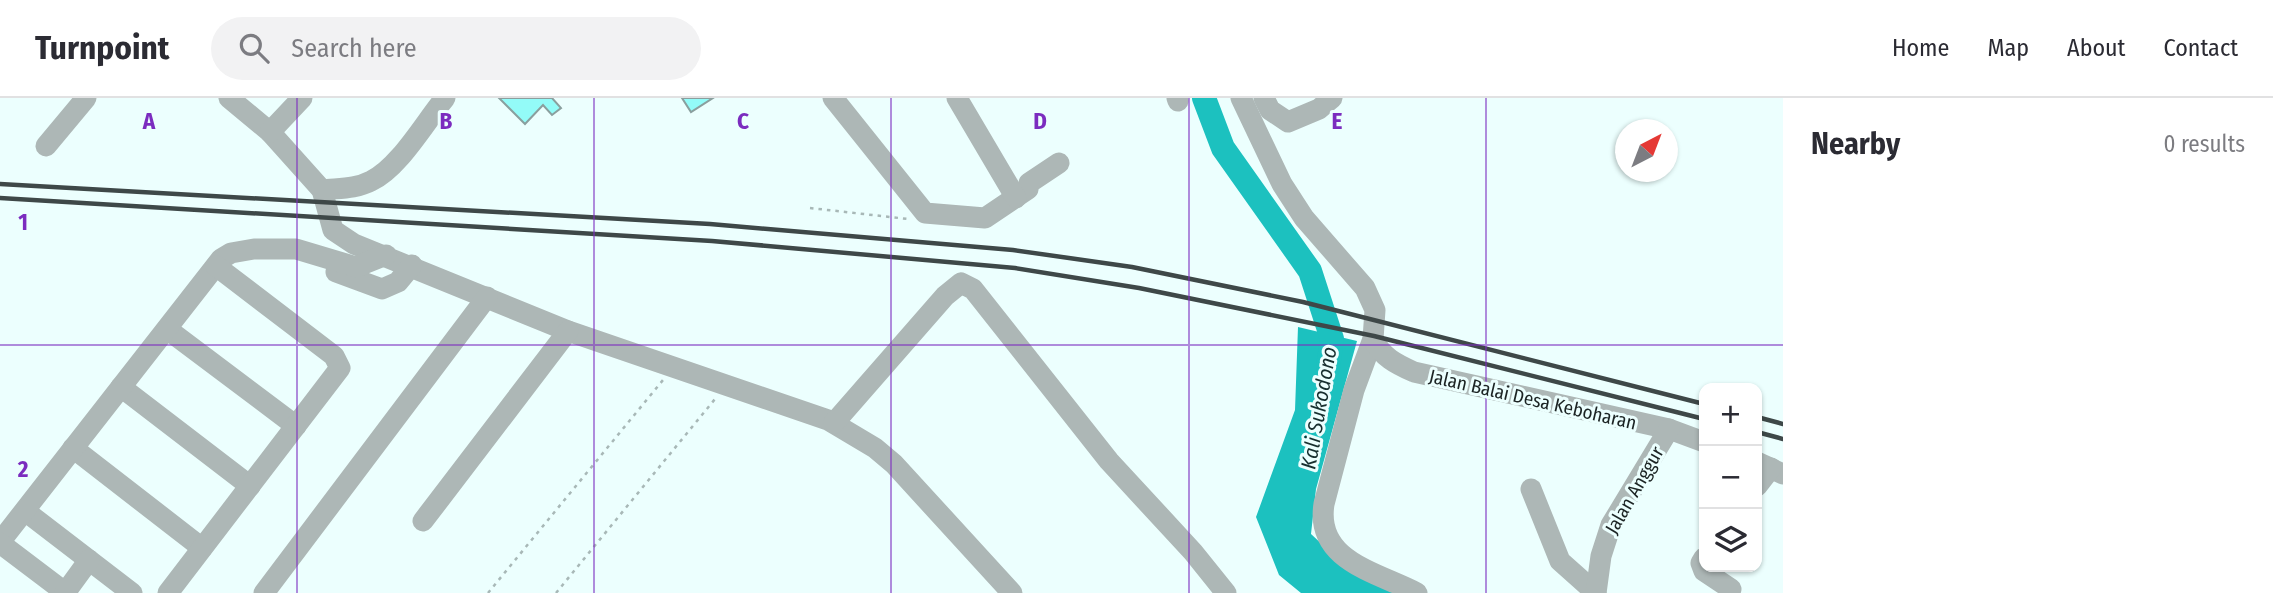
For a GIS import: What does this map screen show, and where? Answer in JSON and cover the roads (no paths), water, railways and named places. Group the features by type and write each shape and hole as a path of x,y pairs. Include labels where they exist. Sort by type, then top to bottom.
{"street":[{"path":"46,146 86,98"},
{"path":"229,98 270,132 322,190 332,230 354,244 412,265 568,331 834,423 875,448 894,464 1012,593"},
{"path":"270,132 302,98"},
{"path":"322,190 356,187 372,181 388,170 444,98"},
{"path":"833,98 925,213 985,218 1016,198 1028,189 1029,183 1059,163"},
{"path":"957,98 1016,198"},
{"path":"1241,98 1274,170 1304,218 1372,300 1375,320 1373,339 1354,390 1328,485 1322,516 1323,526 1331,546 1342,555 1417,593"},
{"path":"1264,98 1270,110 1288,122 1319,109 1332,98"},
{"path":"89,560 66,593 0,542 216,267 231,253 296,249 356,267 382,289"},
{"path":"274,250 382,289 398,282 412,265"},
{"path":"356,267 386,256"},
{"path":"168,593 340,368 340,363 216,267"},
{"path":"834,423 945,296 961,283 973,289 1101,451 1193,551 1226,593"},
{"path":"264,593 487,297"},
{"path":"167,329 296,426"},
{"path":"423,521 568,331"},
{"name":"Jalan Balai Desa Keboharan","path":"1373,339 1379,351 1388,359 1414,372 1669,429 1699,440"},
{"path":"121,387 250,486"},
{"name":"Jalan Anggur","path":"1596,593 1601,556 1611,525 1669,429"},
{"path":"73,448 202,548"},
{"path":"1531,489 1560,561 1596,593"},
{"path":"25,511 132,593"},
{"path":"1708,572 1731,589"}],"water":[{"path":"1298,327 1357,341 1316,489 1311,534 1341,562 1408,593 1301,593 1279,575 1256,517 1295,410"}],"waterway":[{"name":"Kali Sukodono","path":"1204,98 1223,148 1310,271 1332,339 1328,367"}],"railway":[{"path":"0,184 710,224 1013,250 1132,267 1303,302 1699,403"},
{"path":"0,198 712,241 1015,268 1139,288 1374,336 1699,418"},
{"path":"1762,418 1783,424"},
{"path":"1762,433 1783,439"}]}
